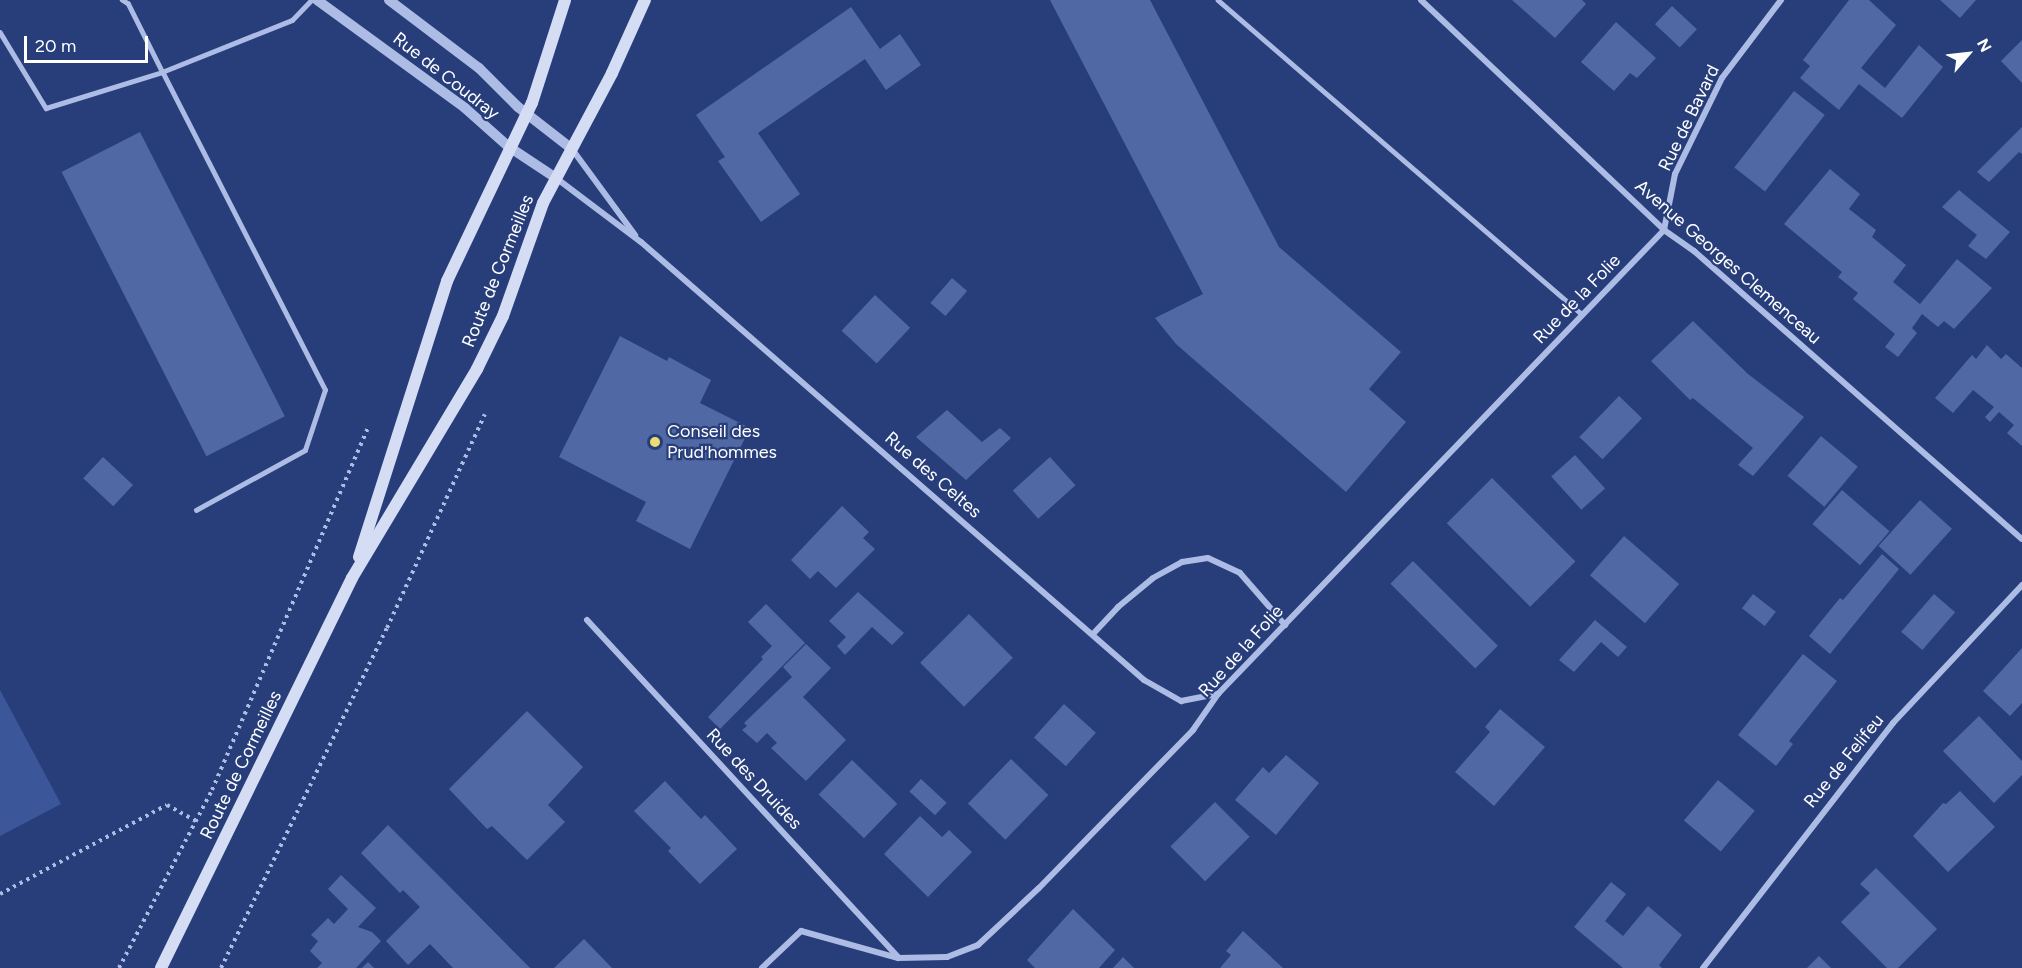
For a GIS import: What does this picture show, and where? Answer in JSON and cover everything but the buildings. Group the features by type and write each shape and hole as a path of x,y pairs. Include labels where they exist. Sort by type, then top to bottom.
{"main road":[{"name":"Route de Cormeilles","path":"352,578 447,281 509,147 527,114 565,0"},
{"name":"Route de Cormeilles","path":"161,968 352,578 477,369 503,315 543,203 612,73 645,0"}],"street":[{"name":"Rue de Coudray","path":"317,0 465,108 509,147 556,178"},
{"name":"Rue de Coudray","path":"389,0 479,68 527,114 572,149"},
{"name":"Avenue Georges Clemenceau","path":"1421,0 1664,230 1694,251 2022,538"},
{"name":"Rue de Bavard","path":"1664,230 1675,174 1722,78 1782,0"},
{"name":"Rue des Celtes","path":"572,149 641,242"},
{"name":"Rue des Celtes","path":"556,178 641,242 1144,680 1181,700 1218,694"},
{"name":"Rue de la Folie","path":"762,968 801,931 898,958 947,957 978,945 1039,888 1193,730 1218,694 1664,230"},
{"path":"1093,634 1118,607 1154,578 1182,562 1208,558 1240,573 1285,625"},
{"name":"Rue de Felifeu","path":"1703,968 1893,723 2022,585"},
{"name":"Rue des Druides","path":"587,620 898,958"}],"lane":[{"path":"122,0 128,4 325,390 305,450 196,510"},
{"path":"0,32 46,108 162,72 292,20 311,0"},
{"path":"1218,0 1582,314"}],"path":[{"path":"221,968 283,845 465,462 492,398 477,369"},
{"path":"119,968 196,821 289,615 372,420"},
{"path":"0,894 167,804 196,821"}],"shaded area":[{"path":"0,690 61,804 0,836"}],"place":[{"name":"Conseil des Prud'hommes","path":"655,442"}]}
